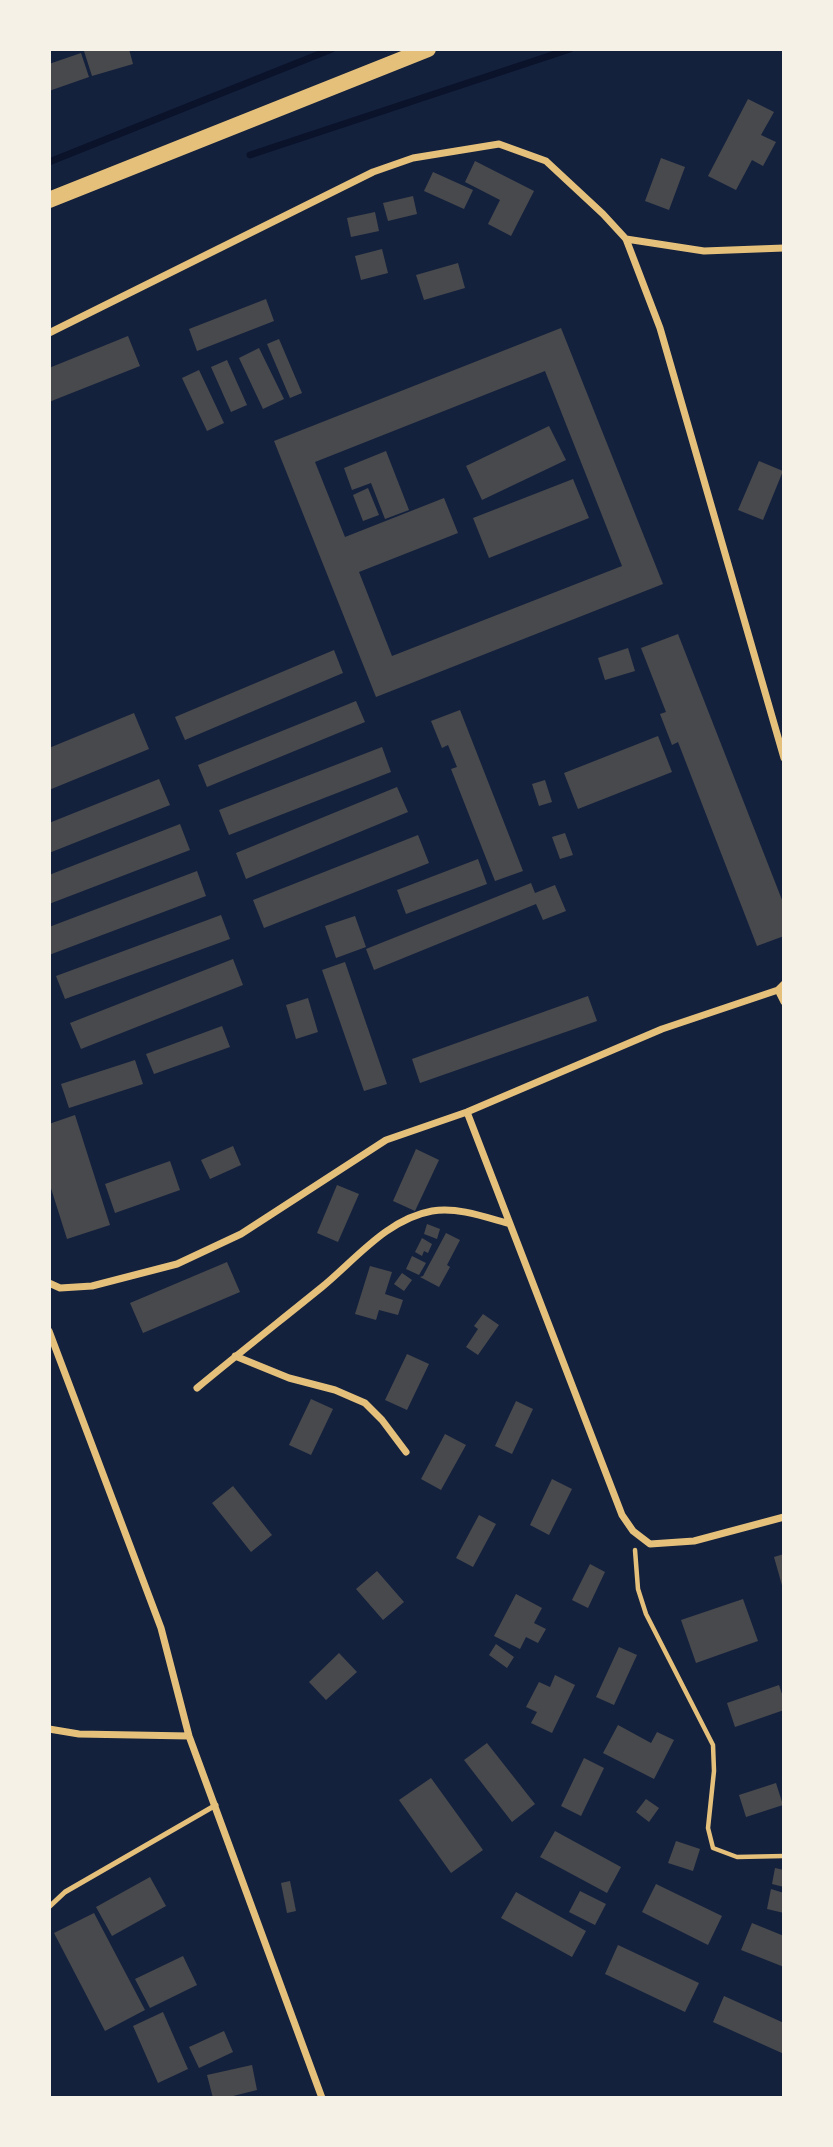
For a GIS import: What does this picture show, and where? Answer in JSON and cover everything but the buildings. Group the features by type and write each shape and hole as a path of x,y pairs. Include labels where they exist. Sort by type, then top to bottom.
{"main road":[{"path":"49,200 420,50"}],"street":[{"path":"49,333 373,172 413,158 499,144 546,161 626,239 660,328 784,758"},
{"path":"626,239 704,251 784,248"},
{"path":"49,1283 60,1288 92,1286 177,1264 241,1234 386,1140 467,1112 662,1029 781,987 784,1002"},
{"path":"467,1112 622,1515 633,1531 650,1544 694,1541 784,1517"},
{"path":"197,1388 376,1239 404,1222 431,1211 462,1210 510,1224"},
{"path":"49,1331 161,1628 190,1736 322,2098"},
{"path":"235,1356 289,1378 335,1390 365,1403 382,1420 406,1452"},
{"path":"49,1729 79,1734 190,1736"}],"lane":[{"path":"49,1907 65,1892 216,1805"}],"path":[{"path":"633,1531 638,1589 646,1614 713,1745 714,1771 708,1828 713,1848 737,1857 784,1856"}],"waterway":[{"path":"49,162 332,49"},
{"path":"250,155 570,49"}]}
